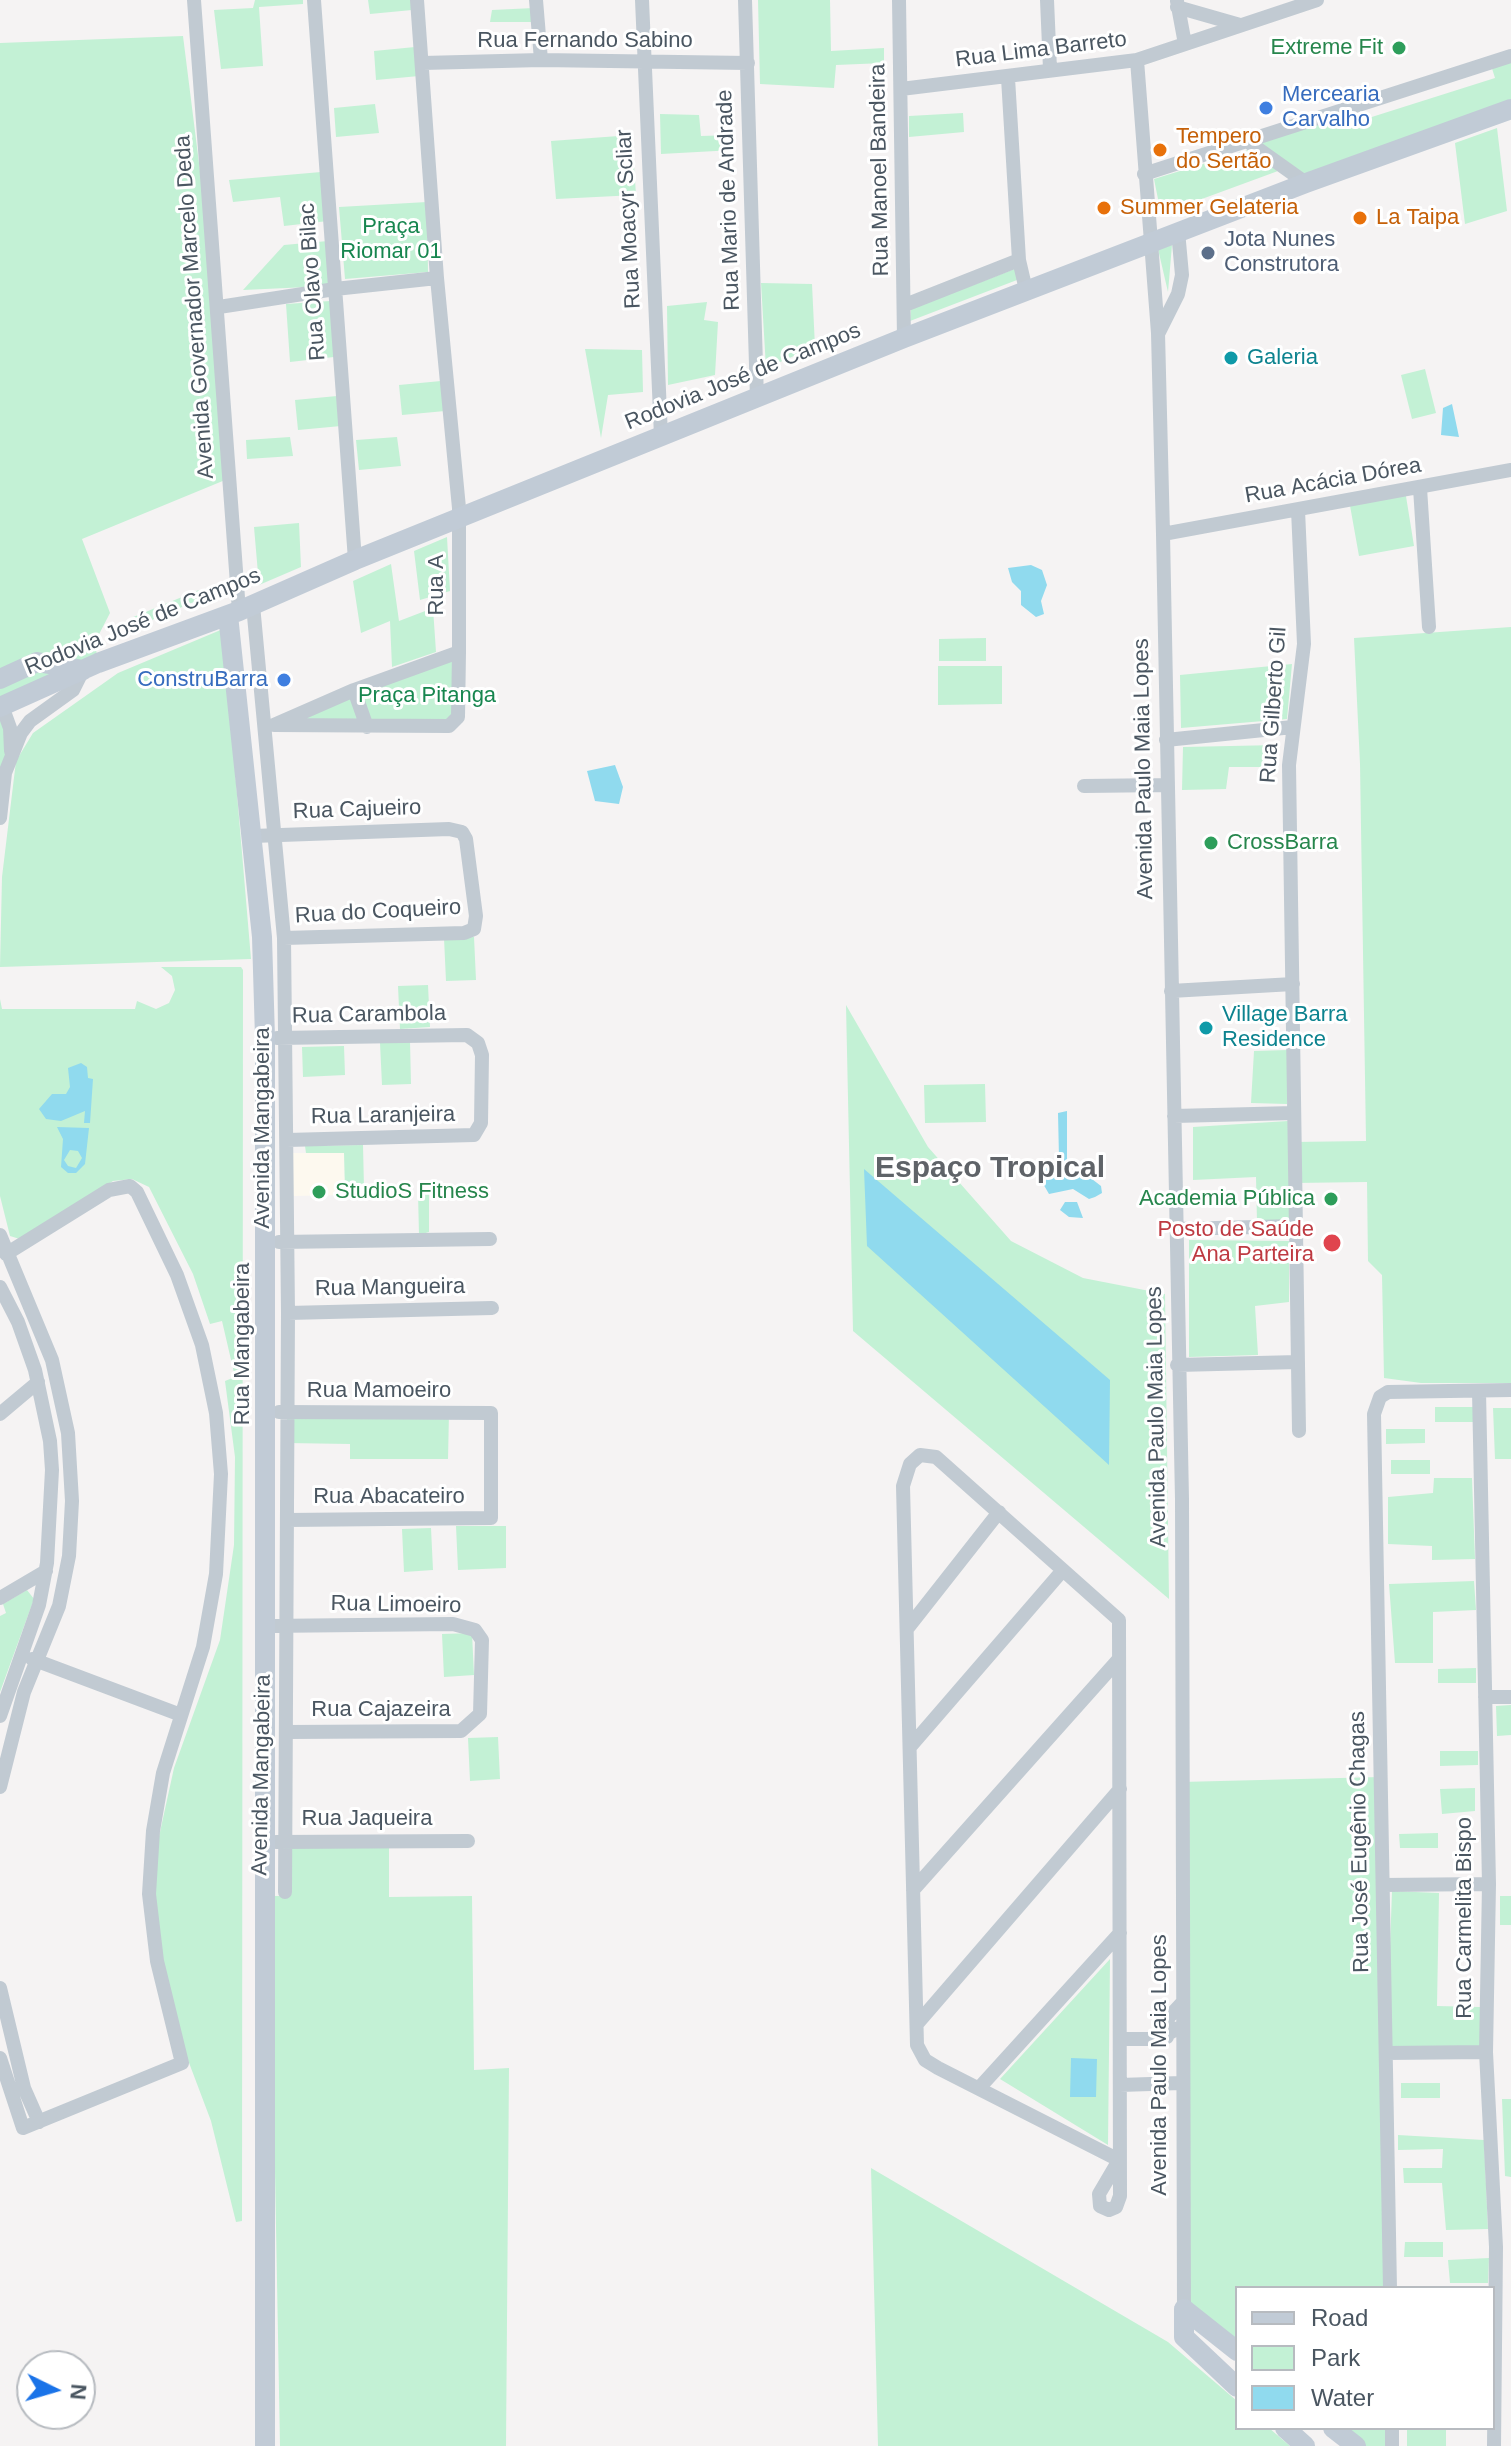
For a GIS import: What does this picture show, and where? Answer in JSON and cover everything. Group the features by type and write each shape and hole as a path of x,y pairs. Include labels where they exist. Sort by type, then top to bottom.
{"street":[{"name":"Avenida Governador Marcelo Deda","path":"194,0 240,610"},
{"name":"Rua Olavo Bilac","path":"314,0 355,560"},
{"name":"Rua A","path":"417,0 437,278 459,518 459,652"},
{"path":"536,0 541,60"},
{"name":"Rua Moacyr Scliar","path":"642,0 661,436"},
{"name":"Rua Mario de Andrade","path":"745,0 757,398"},
{"name":"Rua Manoel Bandeira","path":"899,0 904,338"},
{"path":"1047,0 1050,69"},
{"name":"Rua Lima Barreto","path":"901,89 1137,60 1317,0"},
{"path":"1177,3 1241,25"},
{"path":"1177,3 1185,44"},
{"path":"1144,174 1511,56"},
{"name":"Rua Fernando Sabino","path":"423,63 541,60 748,63"},
{"name":"Avenida Paulo Maia Lopes","path":"1137,60 1158,333 1163,534 1182,1499 1181,2083 1184,2309"},
{"path":"1008,78 1019,260 1026,290"},
{"name":"Rodovia José de Campos","path":"1,705 904,338 1178,231 1511,109"},
{"path":"1247,141 1306,183"},
{"name":"Avenida Paulo Maia Lopes","path":"1158,333 1178,294 1182,275 1178,231"},
{"path":"905,305 1019,260"},
{"path":"219,307 335,289 437,278"},
{"name":"Rua Acácia Dórea","path":"1163,534 1511,470"},
{"path":"1420,488 1429,627"},
{"name":"Rua Gilberto Gil","path":"1298,510 1304,644 1289,765 1299,1431"},
{"name":"Avenida Mangabeira","path":"240,610 269,726 263,836 284,938 288,1313 277,1412 287,1520 287,1732 275,1842 285,1892"},
{"name":"Rua Mangabeira","path":"240,610 263,836 267,1242 277,1412 266,1626 275,1842 263,2076 265,2446"},
{"path":"459,652 458,717 454,723 444,727 269,726 354,690 459,652"},
{"path":"0,679 37,662 83,670 73,690 30,721 11,752"},
{"path":"354,690 367,727"},
{"path":"0,818 11,752 1,705"},
{"path":"1166,740 1293,727"},
{"path":"1084,786 1166,785"},
{"name":"Rua Cajueiro","path":"263,836 449,829 462,832 476,916 474,929"},
{"name":"Rua do Coqueiro","path":"284,938 464,933 474,929"},
{"path":"1171,991 1293,984"},
{"name":"Rua Carambola","path":"265,1038 474,1037 482,1055 479,1131"},
{"path":"1174,1116 1294,1113"},
{"name":"Rua Laranjeira","path":"287,1140 467,1136 479,1131"},
{"path":"0,2062 23,2128 182,2063 157,1961 149,1894 153,1831 163,1773 203,1647 216,1574 221,1474 216,1413 202,1345 177,1275 143,1201 130,1186 109,1190 6,1254"},
{"path":"1176,1229 1296,1226"},
{"path":"0,1235 52,1360 71,1464 69,1556 59,1606 24,1692 0,1787"},
{"path":"267,1242 490,1239"},
{"path":"0,1287 22,1331 38,1382 50,1441 52,1470 46,1571 39,1605 0,1716"},
{"name":"Rua Mangueira","path":"288,1313 492,1308"},
{"path":"1177,1365 1298,1362"},
{"path":"0,1414 38,1382"},
{"path":"1479,1391 1511,1390"},
{"name":"Rua José Eugênio Chagas","path":"1390,2286 1373,1429 1380,1397 1388,1392 1479,1391"},
{"name":"Rua Carmelita Bispo","path":"1479,1391 1489,1884 1486,2052 1504,2247 1495,2426"},
{"name":"Rua Mamoeiro","path":"277,1412 491,1413 491,1518"},
{"path":"920,1455 936,1457 1063,1570 1119,1620 1119,2160 925,2060 917,2045 903,1486 910,1464 920,1455"},
{"path":"52,1470 71,1464"},
{"path":"907,1629 999,1512"},
{"name":"Rua Abacateiro","path":"287,1520 491,1518"},
{"path":"910,1747 1063,1570"},
{"path":"0,1598 46,1571"},
{"name":"Rua Limoeiro","path":"266,1626 453,1624 475,1630 482,1640 483,1700 480,1714 473,1724"},
{"path":"20,1656 181,1715"},
{"path":"913,1890 1119,1659"},
{"path":"1485,1697 1511,1697"},
{"name":"Rua Cajazeira","path":"287,1732 449,1733 473,1724"},
{"path":"917,2024 1120,1789"},
{"name":"Rua Jaqueira","path":"275,1842 468,1841"},
{"path":"1383,1885 1489,1884"},
{"path":"980,2087 1120,1933"},
{"path":"0,1988 24,2088 39,2122"},
{"path":"1167,2037 1168,2018 1182,2003"},
{"path":"1120,2039 1167,2037 1182,2026"},
{"path":"1386,2053 1486,2052"},
{"path":"1120,2085 1181,2083"},
{"path":"1184,2309 1235,2349"},
{"path":"1184,2309 1184,2337 1235,2385"},
{"path":"1287,2430 1305,2446"},
{"path":"1336,2430 1356,2446"}],"shaded area":[{"path":"293,1153 344,1153 345,1195 293,1196"}],"green space":[{"path":"255,0 303,0 303,4 259,7 263,66 221,69 214,10 253,8"},
{"path":"368,0 411,0 412,10 370,14"},
{"path":"758,0 830,0 831,51 884,48 884,63 836,65 834,88 760,84"},
{"path":"534,8 535,22 490,22 492,10"},
{"path":"183,36 220,330 230,478 82,539 110,613 95,642 98,663 3,706 10,728 0,818 0,43"},
{"path":"415,47 419,76 376,80 374,51"},
{"path":"1511,56 1511,103 1306,183 1247,141 1332,113 1337,128 1495,78 1490,62"},
{"path":"375,104 379,133 336,137 334,108"},
{"path":"963,113 964,132 909,137 909,116"},
{"path":"660,114 699,115 701,136 733,135 734,150 661,154"},
{"path":"1497,128 1507,211 1465,224 1455,143"},
{"path":"632,135 636,195 556,199 551,141"},
{"path":"1248,150 1278,171 1161,214 1154,179"},
{"path":"321,172 328,221 284,226 280,197 233,202 229,180"},
{"name":"Praça Riomar 01","path":"427,202 428,272 345,279 339,207"},
{"path":"328,241 330,286 243,290 284,245"},
{"path":"1172,245 1168,292 1158,249"},
{"path":"1017,268 1017,280 910,321 911,309"},
{"path":"761,283 812,284 815,347 766,368"},
{"path":"330,301 334,357 290,362 286,304"},
{"path":"707,302 704,320 718,322 715,375 668,385 667,306"},
{"path":"585,349 642,350 643,392 608,395 601,438"},
{"path":"1425,369 1436,413 1412,419 1401,375"},
{"path":"441,381 445,411 402,415 399,385"},
{"path":"337,396 341,426 298,430 295,400"},
{"path":"290,437 293,456 247,459 246,440"},
{"path":"397,437 401,466 359,470 356,440"},
{"path":"1405,490 1414,546 1359,556 1349,500"},
{"path":"299,523 301,567 259,585 254,527"},
{"path":"447,537 450,591 420,600 414,551"},
{"path":"391,564 399,621 433,608 436,652 392,667 390,621 361,633 353,581"},
{"path":"199,590 210,595 124,632 131,618"},
{"path":"1511,627 1511,1383 1421,1383 1384,1378 1382,1275 1368,1261 1367,1182 1295,1183 1294,1142 1366,1141 1360,764 1354,638"},
{"path":"223,629 251,959 0,967 2,877 16,761 33,733 118,673"},
{"path":"986,638 986,661 939,661 939,639"},
{"name":"Praça Pitanga","path":"459,652 454,723 274,725"},
{"path":"1292,664 1287,719 1181,728 1180,675"},
{"path":"938,666 1002,666 1002,704 938,705"},
{"path":"1278,745 1278,767 1229,767 1226,789 1182,790 1183,747"},
{"path":"474,937 476,980 446,981 444,938"},
{"path":"161,967 241,967 243,970 242,2221 236,2222 211,2121 174,2023 153,1902 158,1841 174,1768 220,1640 234,1545 235,1457 225,1381 235,1377 222,1321 210,1324 193,1274 149,1187 132,1179 113,1181 23,1240 10,1236 0,1196 0,999 2,1009 135,1009 137,1001 156,1009 169,1003 175,990 172,976"},
{"path":"428,985 430,1027 400,1029 398,986"},
{"path":"846,1005 928,1147 1011,1241 1083,1278 1165,1294 1169,1599 853,1331"},
{"path":"410,1041 411,1084 382,1085 380,1043"},
{"path":"344,1046 345,1075 303,1077 302,1047"},
{"path":"1288,1050 1287,1104 1251,1103 1254,1051"},
{"path":"985,1084 986,1122 925,1123 924,1085"},
{"path":"1288,1121 1290,1221 1257,1222 1256,1177 1193,1180 1193,1127"},
{"path":"363,1145 364,1188 345,1189 344,1153 306,1153 305,1146"},
{"path":"429,1191 429,1232 419,1235 418,1193"},
{"path":"1189,1240 1289,1241 1289,1302 1255,1306 1258,1355 1189,1357"},
{"path":"1435,1407 1474,1407 1474,1422 1435,1422"},
{"path":"1493,1408 1511,1408 1511,1459 1495,1459"},
{"path":"287,1412 449,1413 448,1459 350,1459 350,1444 287,1443"},
{"path":"1386,1429 1425,1429 1425,1443 1386,1444"},
{"path":"1391,1460 1430,1460 1430,1474 1391,1474"},
{"path":"1434,1478 1472,1478 1475,1559 1432,1560 1432,1546 1388,1544 1388,1497 1433,1493"},
{"path":"456,1526 506,1526 506,1568 458,1570"},
{"path":"431,1528 433,1570 404,1572 402,1529"},
{"path":"1474,1581 1476,1610 1433,1612 1433,1663 1395,1663 1389,1584"},
{"path":"27,1590 34,1599 0,1692 0,1616 6,1613 3,1604"},
{"path":"472,1633 474,1675 444,1677 442,1634"},
{"path":"1476,1668 1476,1683 1438,1683 1438,1669"},
{"path":"1511,1705 1511,1735 1497,1736 1496,1706"},
{"path":"498,1737 500,1779 470,1781 468,1738"},
{"path":"1440,1751 1478,1751 1478,1765 1440,1766"},
{"path":"1380,1777 1387,2030 1392,1891 1439,1893 1437,2006 1480,2007 1486,2052 1386,2053 1389,2286 1235,2286 1235,2349 1184,2309 1181,1782"},
{"path":"1475,1788 1475,1811 1442,1814 1440,1789"},
{"path":"1438,1833 1438,1848 1400,1848 1399,1834"},
{"path":"389,1841 389,1897 472,1896 474,2070 509,2068 506,2446 280,2446 270,1896 284,1896 285,1842"},
{"path":"1500,1896 1511,1896 1511,1925 1500,1925"},
{"path":"1110,1959 1108,2145 1000,2079"},
{"path":"1401,2083 1440,2083 1440,2098 1401,2098"},
{"path":"1502,2099 1511,2099 1511,2177 1505,2176"},
{"path":"1398,2135 1484,2140 1488,2229 1446,2230 1442,2183 1404,2183 1403,2168 1442,2168 1443,2149 1398,2150"},
{"path":"871,2168 1168,2342 1235,2399 1235,2430 1271,2430 1290,2446 878,2446"},
{"path":"1405,2242 1443,2242 1443,2257 1404,2257"},
{"path":"1489,2258 1488,2283 1450,2283 1448,2260"},
{"path":"1336,2430 1391,2430 1392,2446 1356,2446"},
{"path":"1407,2430 1446,2430 1446,2446 1407,2446"}],"water":[{"path":"1452,404 1459,437 1441,435 1443,408"},
{"path":"1031,565 1042,570 1047,585 1041,601 1044,614 1036,617 1021,605 1021,591 1012,582 1008,568"},
{"path":"615,765 623,787 619,804 595,801 587,771"},
{"path":"81,1063 87,1067 88,1078 93,1079 90,1123 84,1123 85,1111 61,1121 46,1119 39,1109 52,1094 66,1094 70,1087 68,1068"},
{"path":"1067,1111 1067,1161 1063,1166 1068,1177 1088,1176 1101,1186 1102,1193 1089,1199 1073,1189 1049,1194 1038,1175 1059,1158 1058,1113"},
{"path":"57,1127 89,1128 85,1164 76,1173 68,1173 61,1167 63,1139","holes":["70,1150 78,1151 82,1158 76,1168 68,1166 64,1160"]},
{"path":"864,1169 1110,1380 1109,1465 867,1246"},
{"path":"1065,1202 1077,1202 1083,1218 1069,1217 1060,1210"},
{"path":"1071,2058 1097,2059 1096,2097 1070,2097"}],"place":[{"name":"Extreme Fit","path":"1399,48"},
{"name":"Mercearia Carvalho","path":"1266,108"},
{"name":"Tempero do Sertão","path":"1160,150"},
{"name":"Summer Gelateria","path":"1104,208"},
{"name":"La Taipa","path":"1360,218"},
{"name":"Jota Nunes Construtora","path":"1208,253"},
{"name":"Galeria","path":"1231,358"},
{"name":"ConstruBarra","path":"284,680"},
{"name":"CrossBarra","path":"1211,843"},
{"name":"Village Barra Residence","path":"1206,1028"},
{"name":"StudioS Fitness","path":"319,1192"},
{"name":"Academia Pública","path":"1331,1199"},
{"name":"Posto de Saúde Ana Parteira","path":"1332,1243"}],"district":[{"name":"Espaço Tropical","path":"990,1169"}]}
